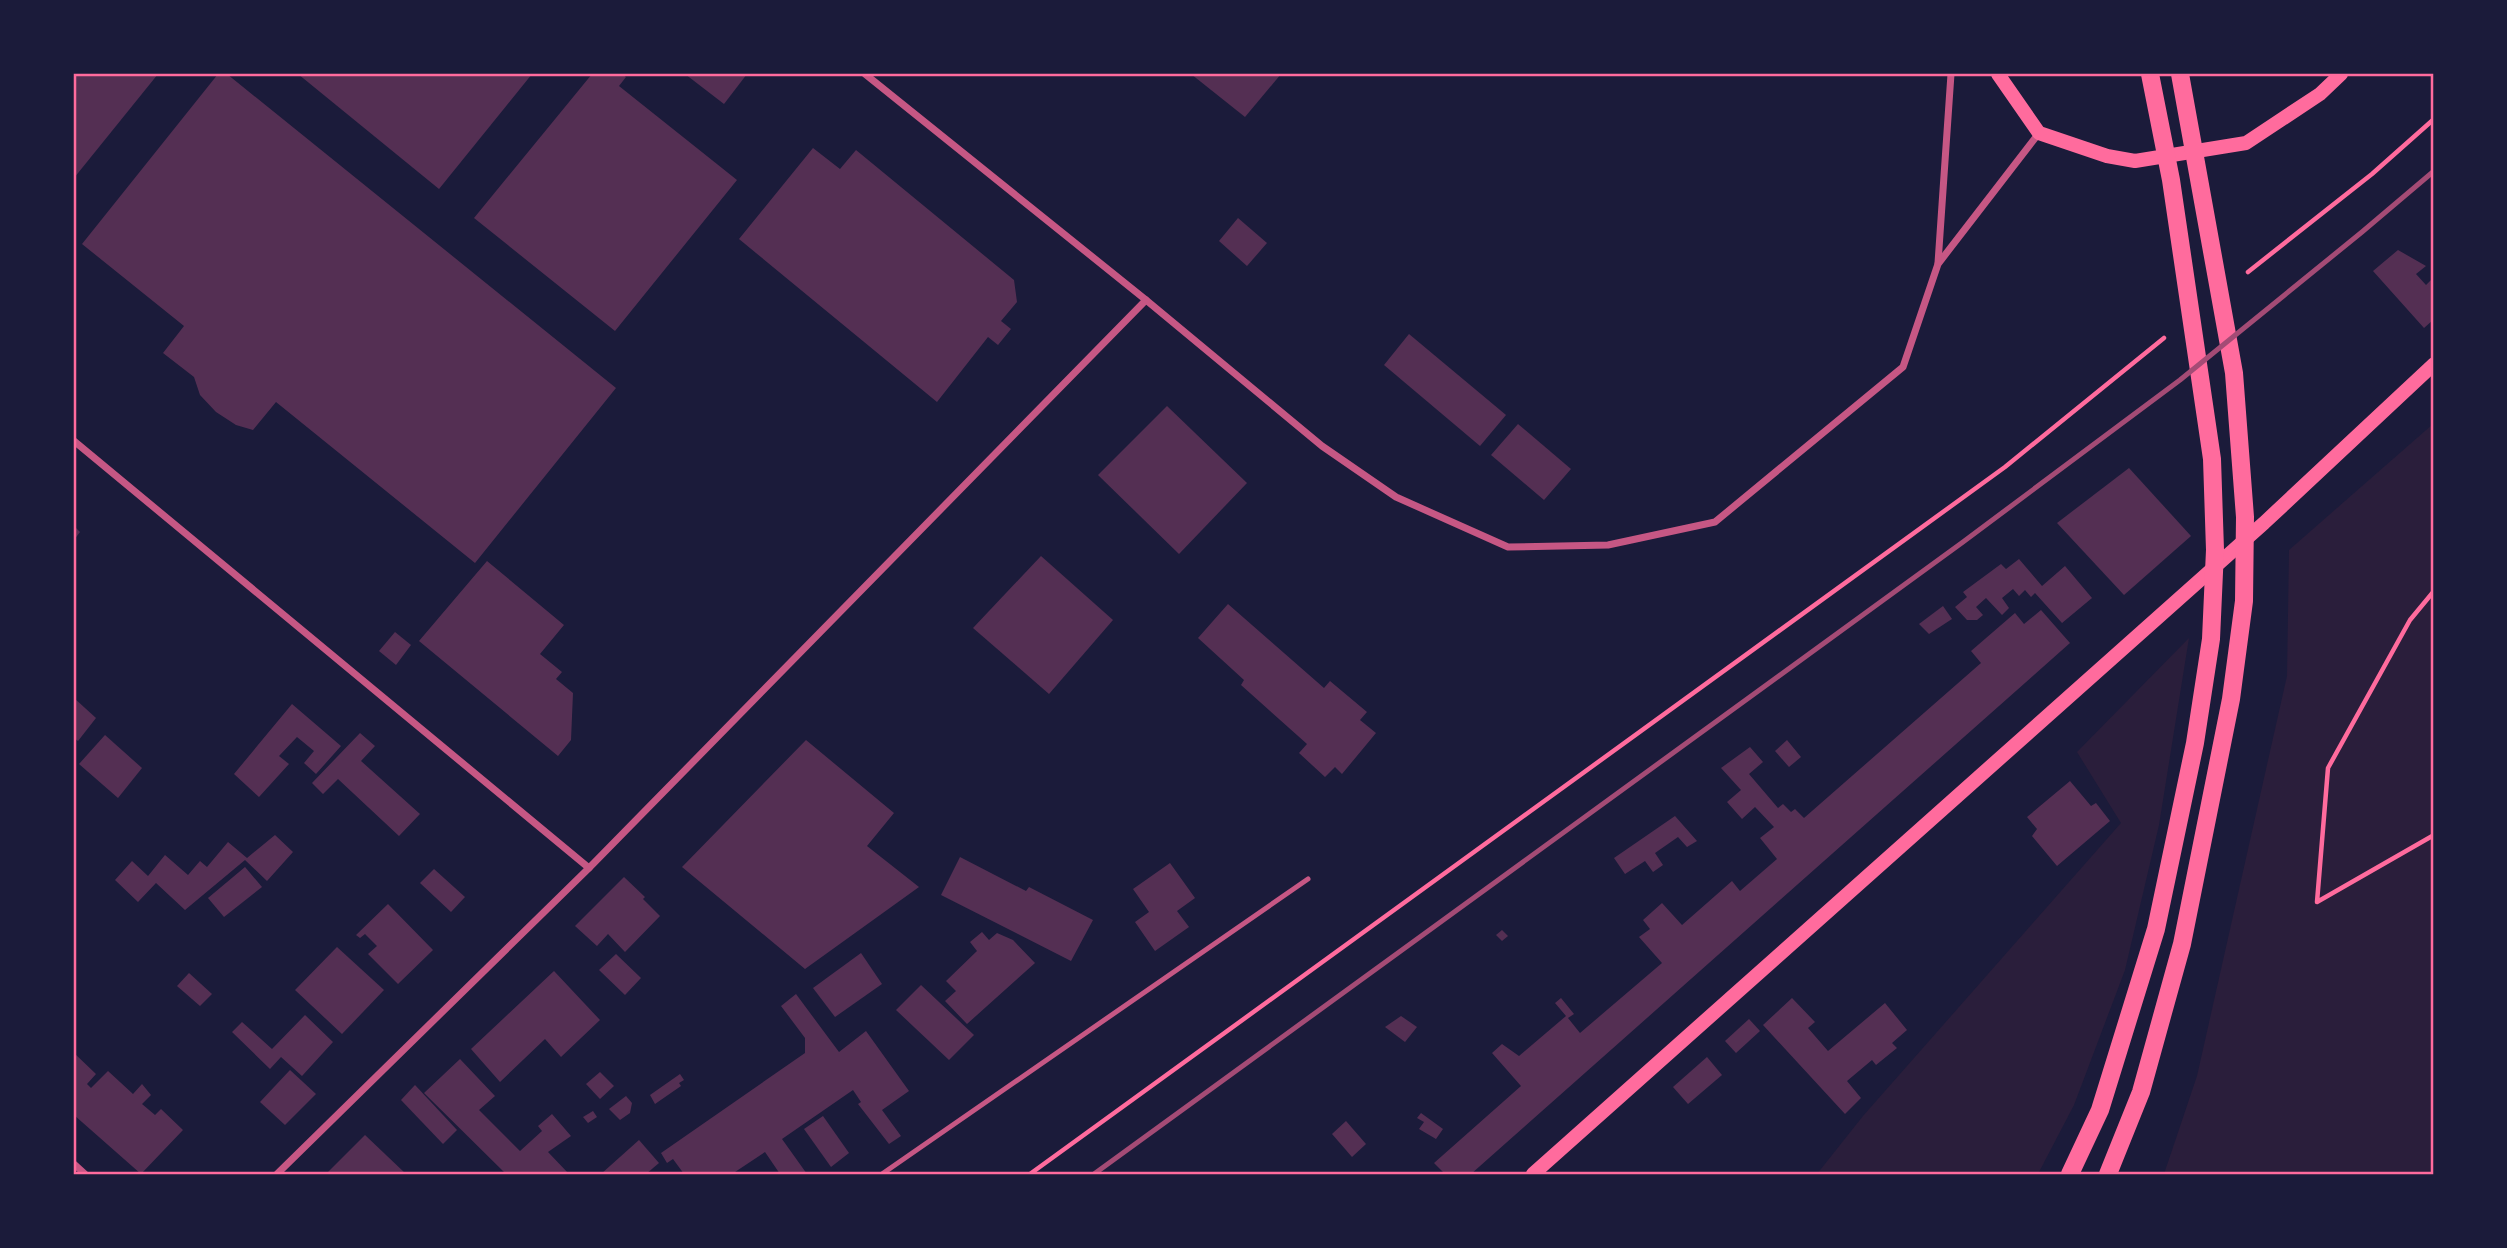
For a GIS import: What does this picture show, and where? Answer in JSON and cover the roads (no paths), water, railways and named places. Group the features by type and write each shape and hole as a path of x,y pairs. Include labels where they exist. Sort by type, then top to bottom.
{"main road":[{"path":"1998,74 2039,133 2107,156 2135,161 2246,143 2320,94 2341,74"},
{"path":"2070,1174 2101,1110 2156,929 2195,743 2211,639 2215,551 2212,459 2171,180 2150,74"},
{"path":"2108,1174 2141,1093 2182,944 2231,699 2244,601 2245,517 2234,373 2180,74"},
{"path":"1534,1174 2264,523 2434,364"}],"street":[{"path":"865,74 1146,300 1322,446 1396,497 1508,547 1608,545 1715,522 1903,367 1938,264 1951,74"},
{"path":"1938,264 2039,133"},
{"path":"277,1174 589,868 1146,300"},
{"path":"74,441 589,868"},
{"path":"74,1164 85,1174"}],"lane":[{"path":"882,1174 1308,879"}],"railway":[{"path":"1094,1174 1963,542 2180,380 2434,171"}]}
